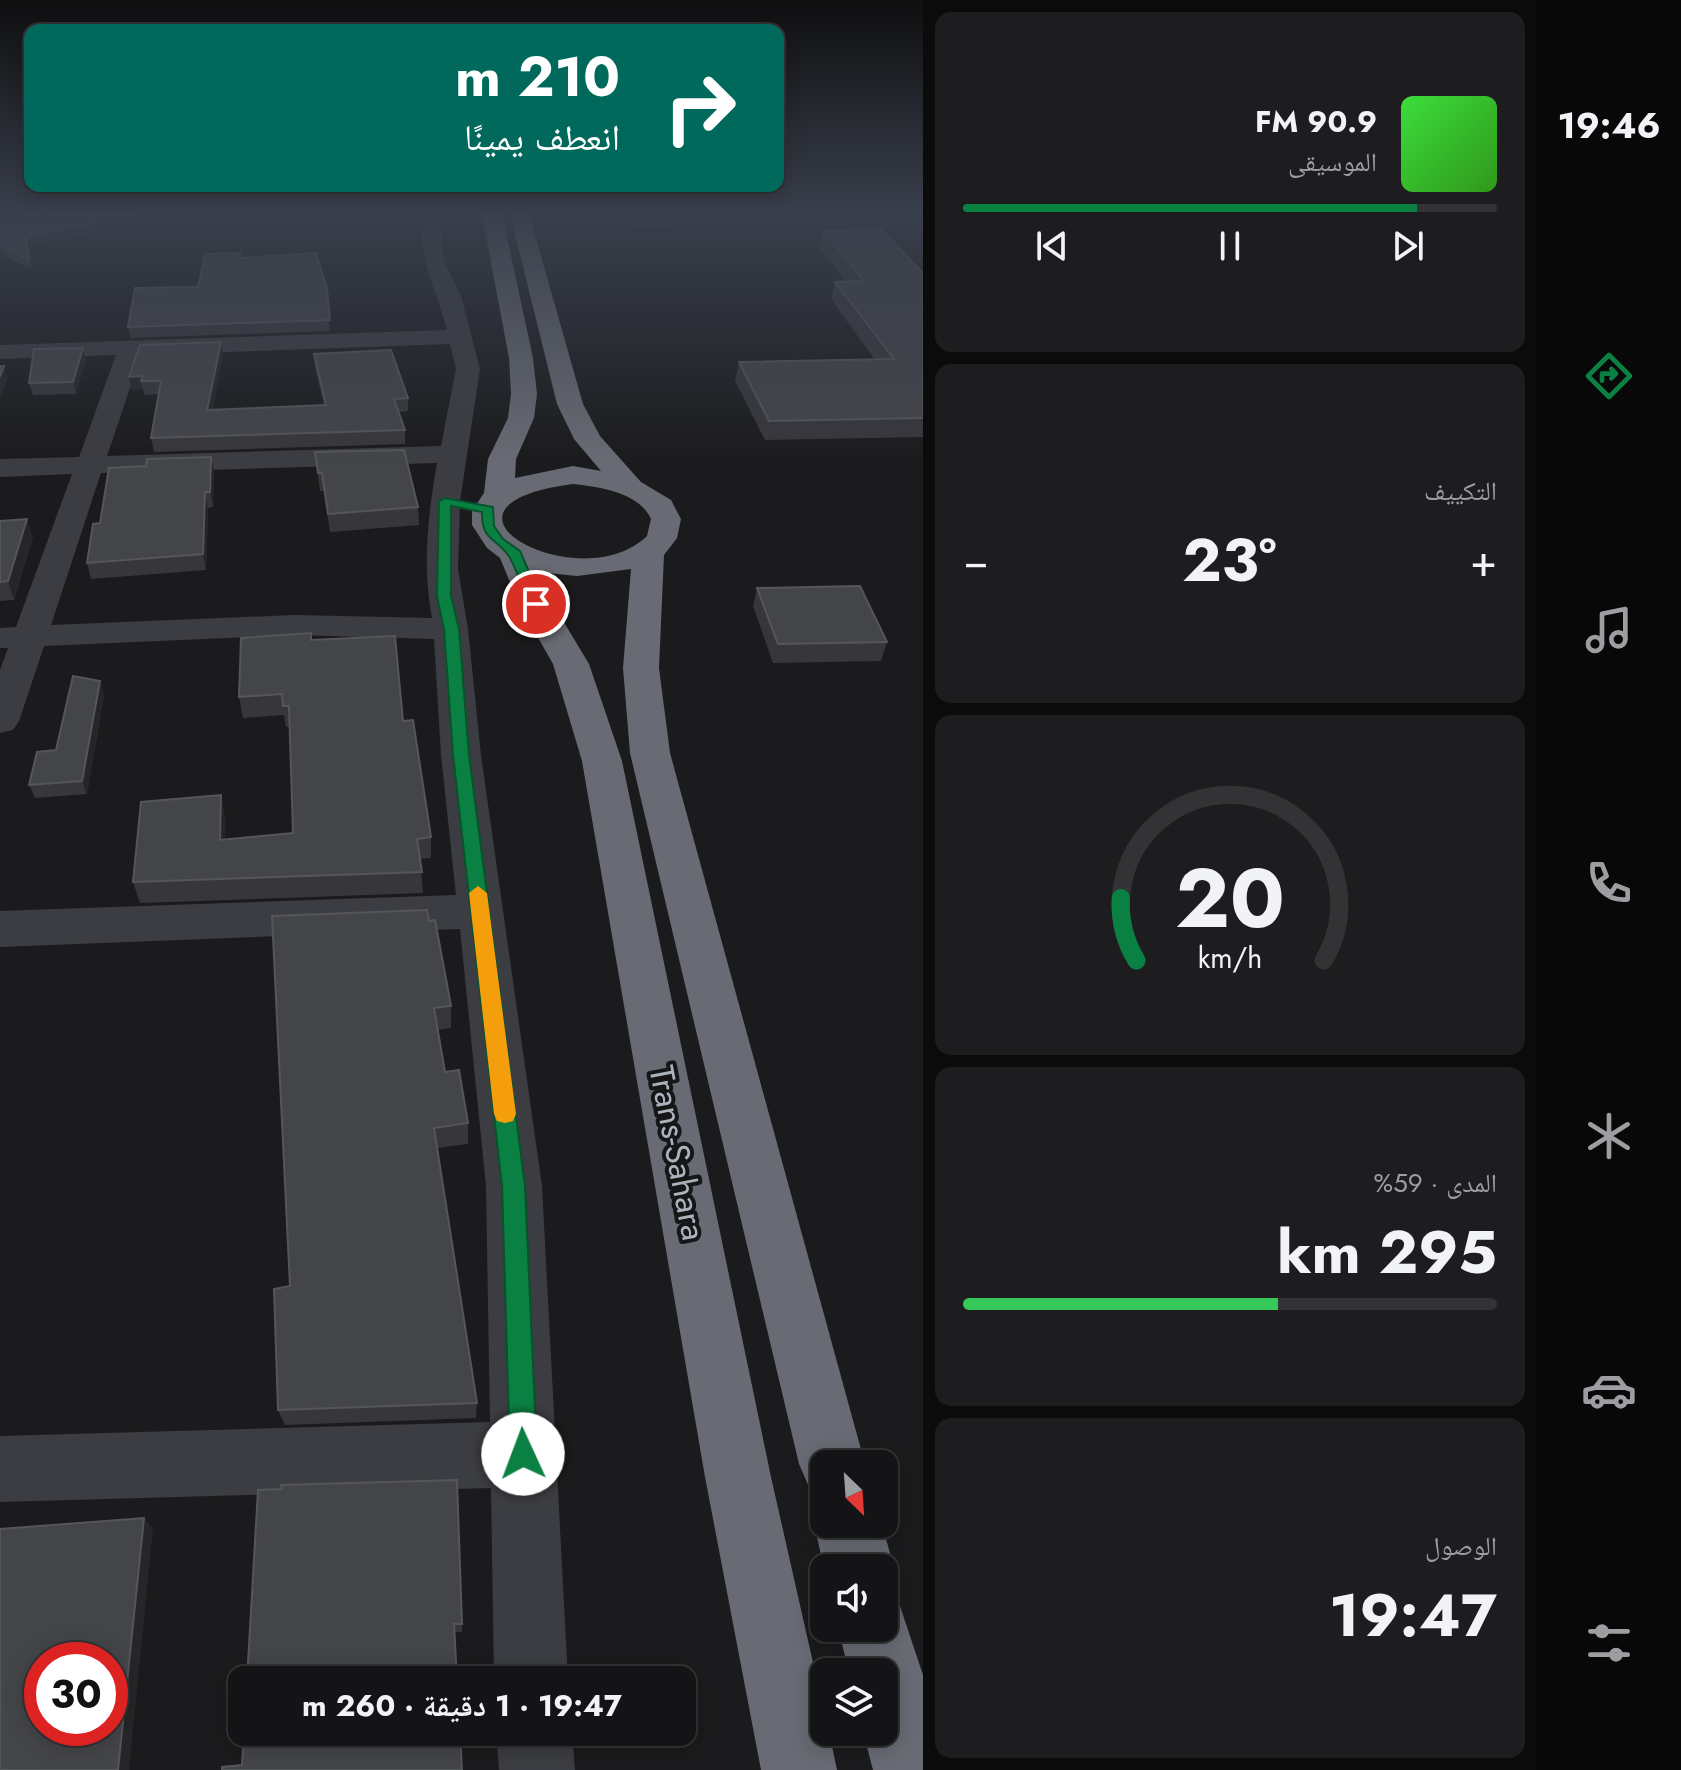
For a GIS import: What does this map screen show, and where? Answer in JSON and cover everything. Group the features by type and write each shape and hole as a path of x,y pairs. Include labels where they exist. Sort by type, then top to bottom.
{"highway":[{"name":"Trans-Sahara","path":"507,297 521,358 524,394 521,418 502,459 486,515 571,664 602,761 738,1477 799,1770"},
{"path":"541,297 570,404 588,439 629,486"},
{"path":"573,475 602,478 629,486 650,497 663,512 666,529 658,544 648,551 612,565 579,568 547,564 486,515 531,481 573,475"},
{"path":"648,551 641,668 650,753 828,1450"},
{"path":"878,1642 911,1770"}],"street":[{"path":"450,297 468,369 452,454 486,515 443,582 451,629 461,755 514,1186 531,1666"},
{"path":"0,352 458,337"},
{"path":"0,721 15,638 89,465 131,348"},
{"path":"0,468 452,454"},
{"path":"15,638 295,625 451,629"},
{"path":"0,929 480,911"},
{"path":"0,1469 523,1454"},
{"path":"535,1746 537,1770"}],"building":[{"path":"133,297 328,297 330,320 128,327"},
{"path":"846,297 923,297 923,418 769,421 739,362 894,359"},
{"path":"221,342 207,410 326,405 314,354 391,350 408,398 394,399 405,430 151,438 161,381 141,381 143,376 129,377 140,345"},
{"path":"83,348 73,382 29,383 34,349"},
{"path":"404,450 418,507 328,514 322,473 318,473 315,452"},
{"path":"211,457 210,492 205,492 203,554 87,563 93,524 100,523 109,468 146,466 147,459"},
{"path":"27,519 8,581 0,582 0,521"},
{"path":"860,586 887,642 778,644 757,588"},
{"path":"311,633 311,640 395,636 403,721 413,720 431,837 417,839 422,872 133,882 141,802 221,795 220,840 293,833 289,706 283,706 282,694 239,697 241,638"},
{"path":"73,676 100,681 82,781 29,785 37,752 56,750"},
{"path":"427,910 429,921 435,920 451,1006 434,1008 445,1072 459,1070 468,1123 434,1128 477,1403 278,1410 274,1289 290,1286 272,916"},
{"path":"457,1480 462,1624 454,1624 456,1666 248,1666 258,1490 282,1489 281,1485"},
{"path":"144,1518 128,1673 128,1642 24,1642 24,1746 120,1746 118,1770 0,1770 0,1529"},
{"path":"243,1746 461,1746 462,1770 222,1770 222,1767 242,1765"}],"slow traffic":[{"path":"478,893 505,1114"}],"route":[{"path":"523,1454 514,1186 461,755 451,629 444,596 445,501 488,510 488,526 498,541 513,551 536,604"}]}
